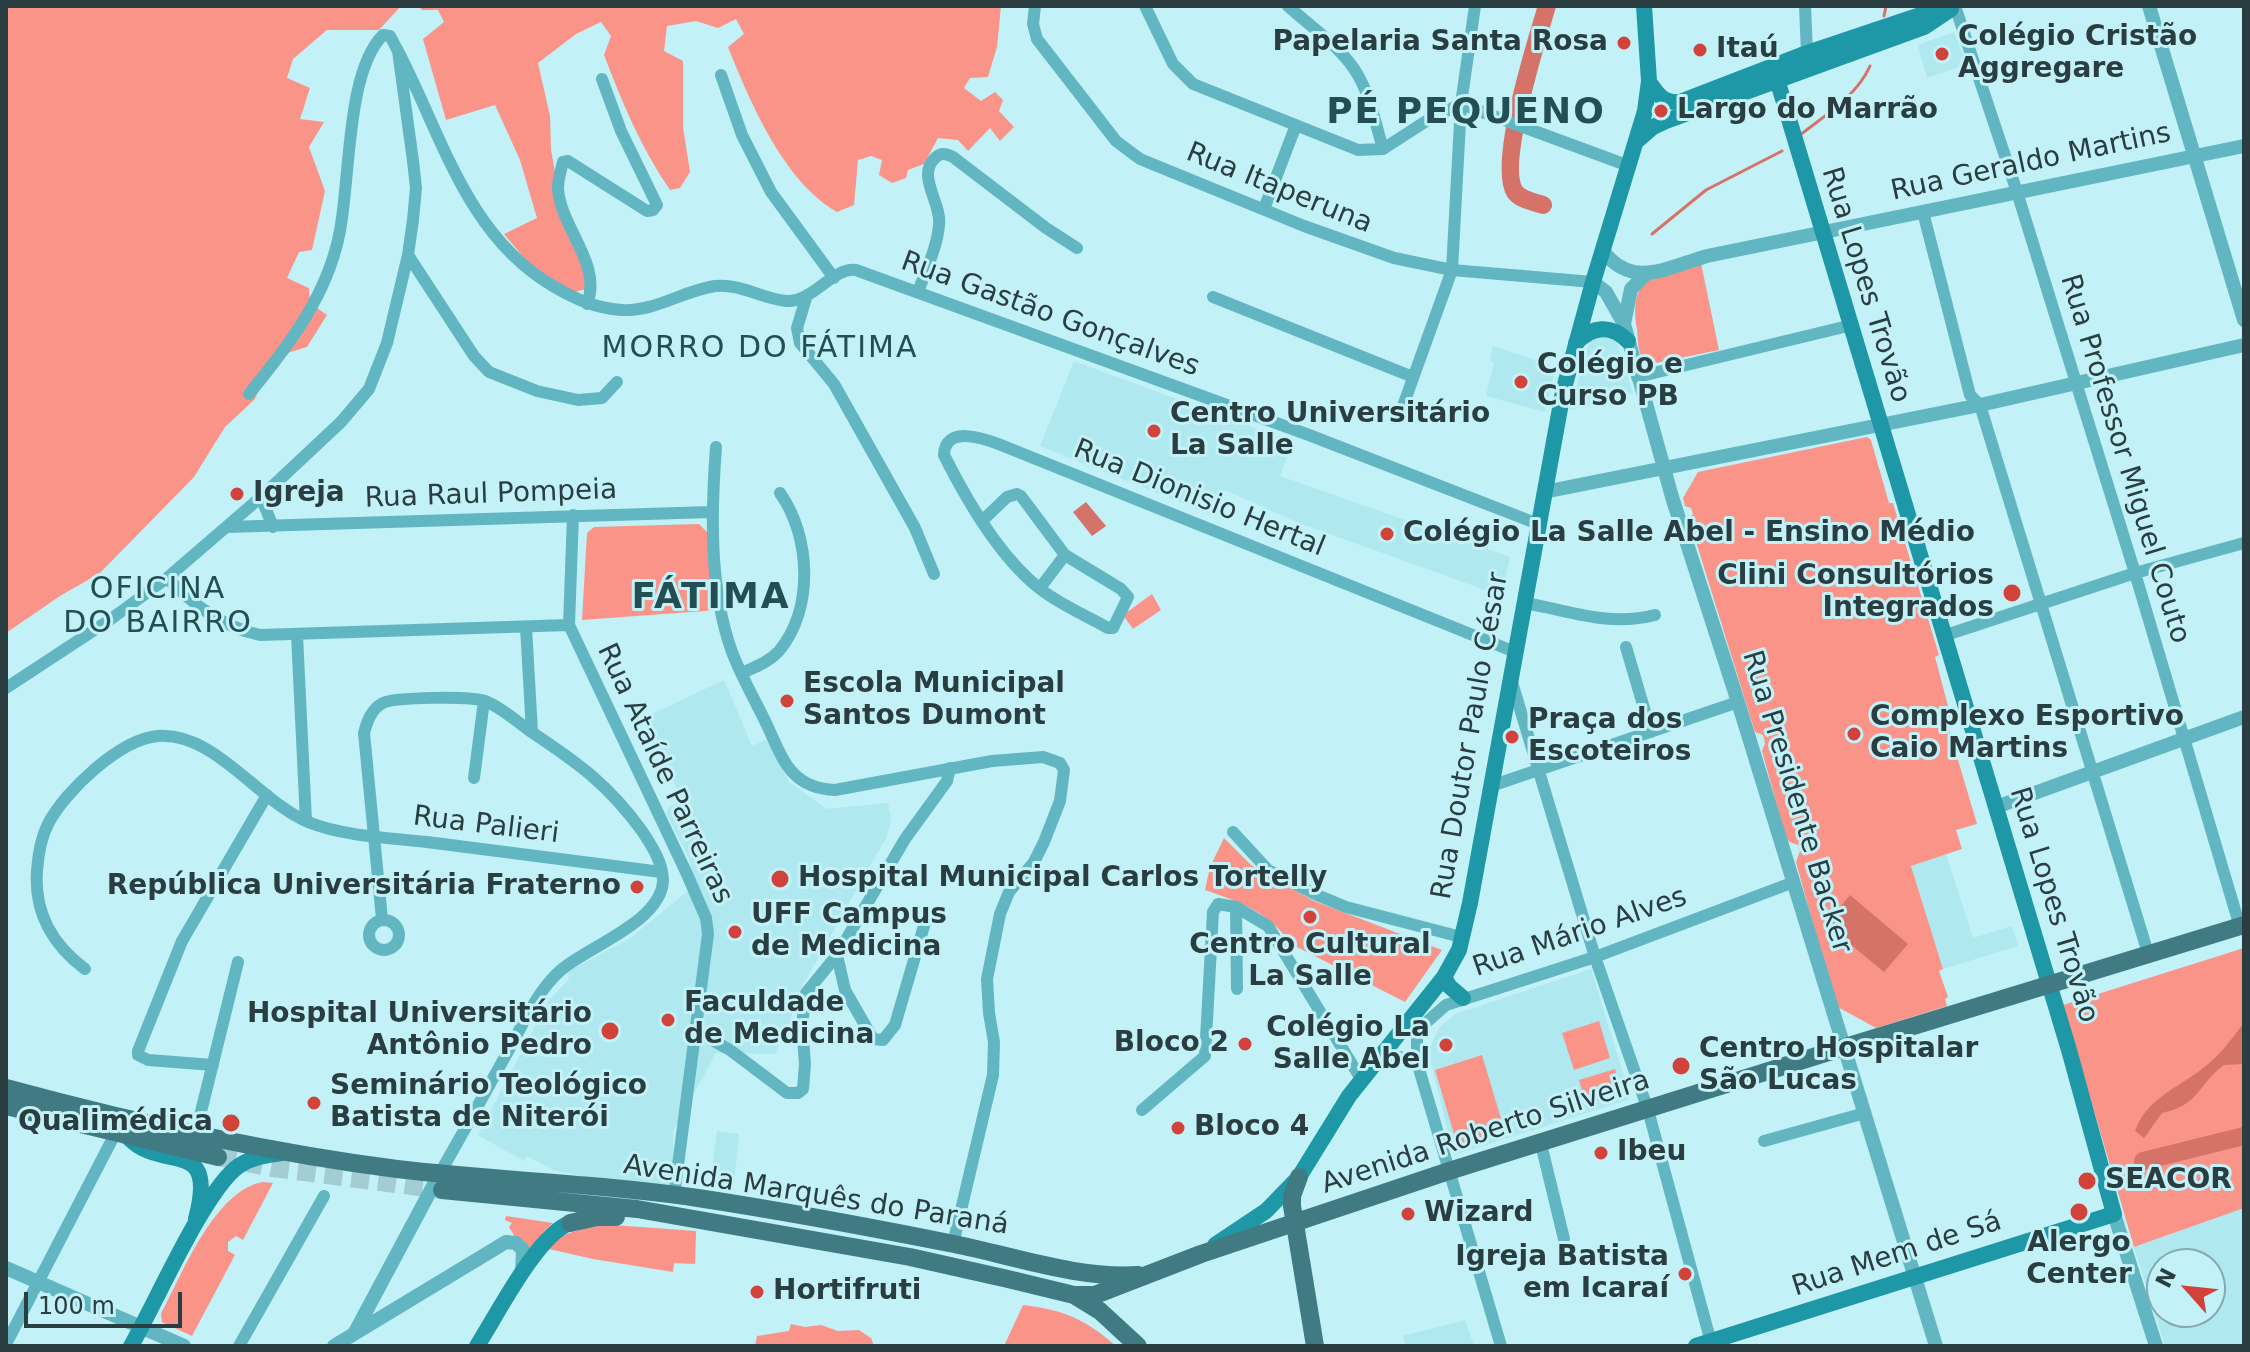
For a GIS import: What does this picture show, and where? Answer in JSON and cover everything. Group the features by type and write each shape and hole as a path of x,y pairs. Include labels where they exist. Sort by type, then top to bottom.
{"main road":[{"name":"Rua Doutor Paulo César","path":"1145,1274 1201,1254 1251,1223 1281,1198 1299,1177 1361,1079 1444,977 1457,955 1470,903 1558,416 1593,282 1638,140 1649,82 1644,6"},
{"path":"1775,73 1807,53 1923,14 1955,7"},
{"path":"1638,140 1661,124 1724,92 1924,27 1955,7"},
{"name":"Rua Lopes Trovão","path":"1775,73 1996,807 2114,1214"},
{"path":"1649,82 1660,98 1672,103 1724,92"},
{"path":"1576,343 1591,331 1626,332"},
{"name":"Avenida Roberto Silveira","path":"1201,1254 1449,1171 2242,926"},
{"path":"1444,977 1463,998"},
{"name":"Avenida Marquês do Paraná","path":"6,1094 195,1136 441,1182 542,1200 637,1209 910,1257 1074,1295 1100,1311 1138,1346"},
{"name":"Avenida Marquês do Paraná","path":"6,1094 122,1135 218,1157"},
{"path":"122,1135 142,1149 196,1166 200,1191 192,1232"},
{"path":"131,1346 215,1193 238,1166 254,1158 283,1153"},
{"path":"1299,1177 1292,1196 1315,1346"},
{"name":"Avenida Marquês do Paraná","path":"441,1182 674,1196 953,1244 1074,1270 1122,1276 1145,1274"},
{"name":"Rua Mem de Sá","path":"1706,1345 2114,1214"},
{"path":"477,1346 540,1247 555,1230 597,1217 699,1220"},
{"path":"1074,1295 1095,1295 1121,1287 1145,1274"}],"street":[{"name":"Rua Itaperuna","path":"1035,6 1033,24 1037,39 1124,149 1140,159 1377,253 1452,270 1593,282"},
{"path":"1145,6 1173,64 1193,84 1358,150 1383,149 1431,118 1461,104 1629,166"},
{"path":"1288,6 1358,74 1370,102 1383,149"},
{"path":"1399,417 1452,270 1461,104 1475,6"},
{"path":"1805,6 1807,53"},
{"path":"2149,6 2244,320"},
{"name":"Rua Professor Miguel Couto","path":"1955,7 2077,384 2242,926"},
{"path":"249,394 295,336 333,259 344,207 359,91 369,57 380,37 386,35 393,38 461,187 486,225 524,267 587,304 590,277 558,189 563,162 568,161 647,211 657,205 621,131 602,79"},
{"path":"6,688 167,578 261,497 351,413 369,389 387,343 408,255 416,188 398,51"},
{"path":"721,75 742,135 775,198 834,278"},
{"path":"1264,209 1296,125"},
{"name":"Rua Geraldo Martins","path":"1645,275 1707,256 2244,146"},
{"path":"918,292 939,227 939,207 927,176 940,155 953,157 1077,248"},
{"path":"1923,212 1970,395 1980,405 2148,953"},
{"path":"1603,251 1618,268 1645,275"},
{"path":"408,255 474,356 489,372 526,388 578,400 602,398 617,382"},
{"name":"Rua Gastão Gonçalves","path":"587,304 612,309 647,308 705,288 722,286 786,301 807,295 841,271 856,270 1309,435 1538,524"},
{"path":"1626,332 1631,289 1645,275"},
{"name":"Rua Presidente Backer","path":"1593,282 1606,292 1626,332 1663,467 1936,1346"},
{"path":"807,295 797,328 800,343 834,384 915,528 934,574"},
{"path":"1213,297 1413,377"},
{"path":"1637,377 1852,325"},
{"path":"1544,492 1980,405 2244,345"},
{"name":"Rua Dionisio Hertal","path":"982,521 1007,497 1017,494 1036,514 1065,555 1121,589 1128,597 1113,628 1108,628 1040,588 1022,572 982,521 944,455 943,450 949,441 959,437 979,437 1001,445 1515,652"},
{"path":"716,447 711,512 720,606 742,673 782,758 802,782 818,789 835,790 975,763 1043,757 1060,763 1064,770 1060,801 1044,842 1034,862 1009,892 1000,914 987,979 994,1042 993,1075 953,1244"},
{"path":"742,673 778,652 801,611 805,585 799,541 788,504 780,493"},
{"path":"261,497 273,527"},
{"name":"Rua Raul Pompeia","path":"227,527 711,512"},
{"name":"Rua Ataíde Parreiras","path":"573,515 569,625 706,918 707,955 674,1196"},
{"path":"1943,636 2135,573 2244,543"},
{"path":"1040,588 1065,555"},
{"path":"167,578 206,612 233,628 260,635 569,625"},
{"path":"1525,603 1610,621 1634,621 1655,615"},
{"path":"526,627 532,732"},
{"path":"297,635 306,821"},
{"path":"1626,647 1651,732"},
{"path":"1511,679 1595,957 1648,1110 1706,1345"},
{"path":"354,1335 441,1182 539,996 562,969 618,934 645,912 661,889 661,872 657,856 648,841 611,792 587,769 532,732 484,701 468,698 395,700 379,705 364,733 382,919"},
{"path":"474,778 484,701"},
{"path":"1491,786 1738,702"},
{"path":"1996,807 2244,717"},
{"path":"85,969 55,942 45,926 36,882 40,845 55,811 89,776 124,747 157,736 198,744 306,821"},
{"path":"696,1028 787,1093 798,1093 803,1089 802,1025 806,993 837,955 905,839 947,781 950,768"},
{"path":"917,775 934,797"},
{"path":"213,1065 148,1060 138,1055 138,1051 182,941 267,795"},
{"name":"Rua Palieri","path":"306,821 373,836 661,872"},
{"path":"1233,832 1268,870 1317,895 1346,907 1461,937"},
{"name":"Rua Mário Alves","path":"1417,1062 1417,1037 1421,1027 1438,1009 1463,998 1595,957 1794,882"},
{"path":"1142,1110 1205,1056 1213,912 1218,904 1236,907 1268,926 1361,1079"},
{"path":"1236,907 1237,989"},
{"path":"837,955 845,990 873,1039 883,1040 889,1035 899,1013 926,919"},
{"path":"195,1136 238,962"},
{"path":"693,1059 706,1050 721,1047"},
{"path":"1379,1057 1400,1057 1417,1062 1501,1346"},
{"path":"1764,1141 1865,1113"},
{"path":"6,1344 122,1135"},
{"path":"1541,1144 1564,1239"},
{"path":"239,1346 324,1196"},
{"name":"Rua Lopes Trovão","path":"2114,1214 2156,1346"},
{"path":"334,1346 506,1242 516,1243 523,1250 521,1277"},
{"path":"6,1268 184,1346"},
{"path":"372,1301 375,1309 386,1315"}],"shaded area":[{"path":"6,6 401,6 379,30 327,30 293,59 287,78 310,88 300,119 324,122 309,147 325,191 312,250 299,252 287,278 309,288 310,303 327,315 307,347 277,356 265,374 255,399 225,427 194,477 100,573 6,633"},
{"path":"418,6 1001,6 997,47 988,77 970,78 964,88 981,101 995,92 1003,100 999,111 1014,127 1000,141 990,128 968,151 958,140 938,138 924,164 908,170 906,178 892,183 879,175 882,160 871,156 858,160 854,205 837,212 818,199 801,181 785,161 758,115 728,47 744,34 736,19 718,28 696,21 667,26 664,51 683,61 683,127 690,172 680,188 670,190 641,141 618,90 604,55 611,36 601,22 576,34 538,63 550,116 551,150 563,216 590,288 571,293 529,264 504,234 537,218 520,160 495,105 446,120 423,39 444,22 438,10 422,10"},
{"name":"Colégio Cristão Aggregare","path":"1954,32 1967,64 1927,78 1918,45"},
{"path":"1701,263 1719,350 1646,365 1639,348 1635,311 1642,287 1659,275"},
{"path":"1600,335 1617,343 1633,393 1570,410 1589,343"},
{"name":"Colégio e Curso PB","path":"1493,346 1556,367 1545,412 1486,396 1494,363 1490,362"},
{"name":"Centro Universitário La Salle","path":"1074,361 1293,442 1280,476 1510,557 1502,596 1299,523 1225,490 1214,516 1040,446"},
{"name":"Complexo Esportivo Caio Martins","path":"1867,437 1871,440 1889,503 1893,503 1939,655 1935,657 1951,717 1947,723 1977,824 1956,830 1962,849 1911,866 1943,969 1939,971 1948,997 1945,999 1947,1006 1876,1028 1836,1006 1796,862 1800,851 1798,845 1786,838 1762,751 1765,743 1763,735 1755,732 1689,519 1693,514 1691,508 1685,506 1683,498 1698,472"},
{"path":"1086,502 1106,526 1092,536 1073,512"},
{"path":"699,524 714,539 718,610 582,620 587,533 594,527"},
{"path":"1152,594 1161,610 1133,629 1123,615"},
{"name":"UFF Campus de Medicina","path":"724,680 752,746 768,739 789,782 827,809 888,803 891,819 887,836 801,988 791,1018 789,1043 780,1042 775,1054 716,1053 673,1132 674,1196 553,1170 527,1156 524,1161 478,1135 549,1000 569,979 567,972 629,939 693,887 689,859 666,812 680,802 679,795 648,716"},
{"name":"Centro Cultural La Salle","path":"1224,838 1251,865 1314,901 1442,950 1405,1002 1291,944 1263,916 1205,890 1210,867"},
{"path":"1946,854 1973,938 2012,926 2018,946 1943,969 1911,866"},
{"path":"1850,895 1908,944 1884,972 1826,924"},
{"path":"2244,948 2244,1208 2134,1247 2063,1005"},
{"name":"Colégio La Salle Abel","path":"1591,969 1630,1096 1628,1100 1454,1155 1428,1051 1439,1028 1455,1014"},
{"path":"1599,1021 1610,1058 1574,1070 1562,1033"},
{"path":"2244,1023 2244,1064 2224,1065 2191,1100 2162,1113 2144,1138 2135,1131 2156,1101 2212,1060"},
{"path":"1482,1055 1505,1132 1458,1147 1435,1070"},
{"path":"1615,1069 1622,1093 1586,1104 1579,1080"},
{"path":"717,1131 739,1134 734,1185 710,1185"},
{"path":"263,1182 273,1183 243,1240 236,1236 228,1242 228,1251 235,1255 192,1336 162,1322 161,1314 179,1278 215,1217 246,1188"},
{"path":"2244,1208 2244,1346 2165,1346 2159,1328 2226,1328 2226,1248 2146,1248 2146,1285 2134,1247"},
{"path":"506,1216 553,1223 544,1231 530,1254 525,1242 515,1237 509,1227 512,1223 505,1220"},
{"path":"599,1224 696,1231 695,1264 674,1263 673,1272 549,1249 563,1235"},
{"path":"1023,1305 1073,1317 1116,1346 1004,1346"},
{"path":"1465,1320 1474,1346 1406,1346 1403,1336"},
{"path":"791,1324 805,1327 821,1325 838,1331 859,1330 871,1338 874,1346 755,1346 757,1336 789,1331"}],"waterway":[{"path":"1543,205 1524,199 1515,192 1511,178 1511,156 1520,101 1547,6"},
{"path":"1884,16 1886,6"},
{"path":"1800,135 1848,96 1870,66"},
{"path":"1652,234 1706,190 1782,151"},
{"path":"2143,1161 2244,1136"}],"tunnel":[{"path":"218,1157 272,1168 442,1190"}],"place":[{"name":"Papelaria Santa Rosa","path":"1624,43"},
{"name":"Itaú","path":"1700,50"},
{"name":"Colégio Cristão Aggregare","path":"1942,54"},
{"name":"Largo do Marrão","path":"1661,111"},
{"name":"Colégio e Curso PB","path":"1521,382"},
{"name":"Centro Universitário La Salle","path":"1154,431"},
{"name":"Igreja","path":"237,494"},
{"name":"Colégio La Salle Abel - Ensino Médio","path":"1387,534"},
{"name":"Clini Consultórios Integrados","path":"2012,593"},
{"name":"Escola Municipal Santos Dumont","path":"787,701"},
{"name":"Complexo Esportivo Caio Martins","path":"1854,734"},
{"name":"Praça dos Escoteiros","path":"1512,737"},
{"name":"Hospital Municipal Carlos Tortelly","path":"780,879"},
{"name":"República Universitária Fraterno","path":"637,887"},
{"name":"Centro Cultural La Salle","path":"1310,917"},
{"name":"UFF Campus de Medicina","path":"735,932"},
{"name":"Faculdade de Medicina","path":"668,1020"},
{"name":"Hospital Universitário Antônio Pedro","path":"610,1031"},
{"name":"Bloco 2","path":"1245,1044"},
{"name":"Colégio La Salle Abel","path":"1446,1045"},
{"name":"Centro Hospitalar São Lucas","path":"1681,1066"},
{"name":"Seminário Teológico Batista de Niterói","path":"314,1103"},
{"name":"Qualimédica","path":"231,1123"},
{"name":"Bloco 4","path":"1178,1128"},
{"name":"Ibeu","path":"1601,1153"},
{"name":"SEACOR","path":"2087,1181"},
{"name":"Alergo Center","path":"2079,1212"},
{"name":"Wizard","path":"1408,1214"},
{"name":"Igreja Batista em Icaraí","path":"1685,1274"},
{"name":"Hortifruti","path":"757,1292"}],"district":[{"name":"PÉ PEQUENO","path":"1466,114"},
{"name":"MORRO DO FÁTIMA","path":"760,349"},
{"name":"FÁTIMA","path":"711,599"},
{"name":"OFICINA DO BAIRRO","path":"158,607"}]}
